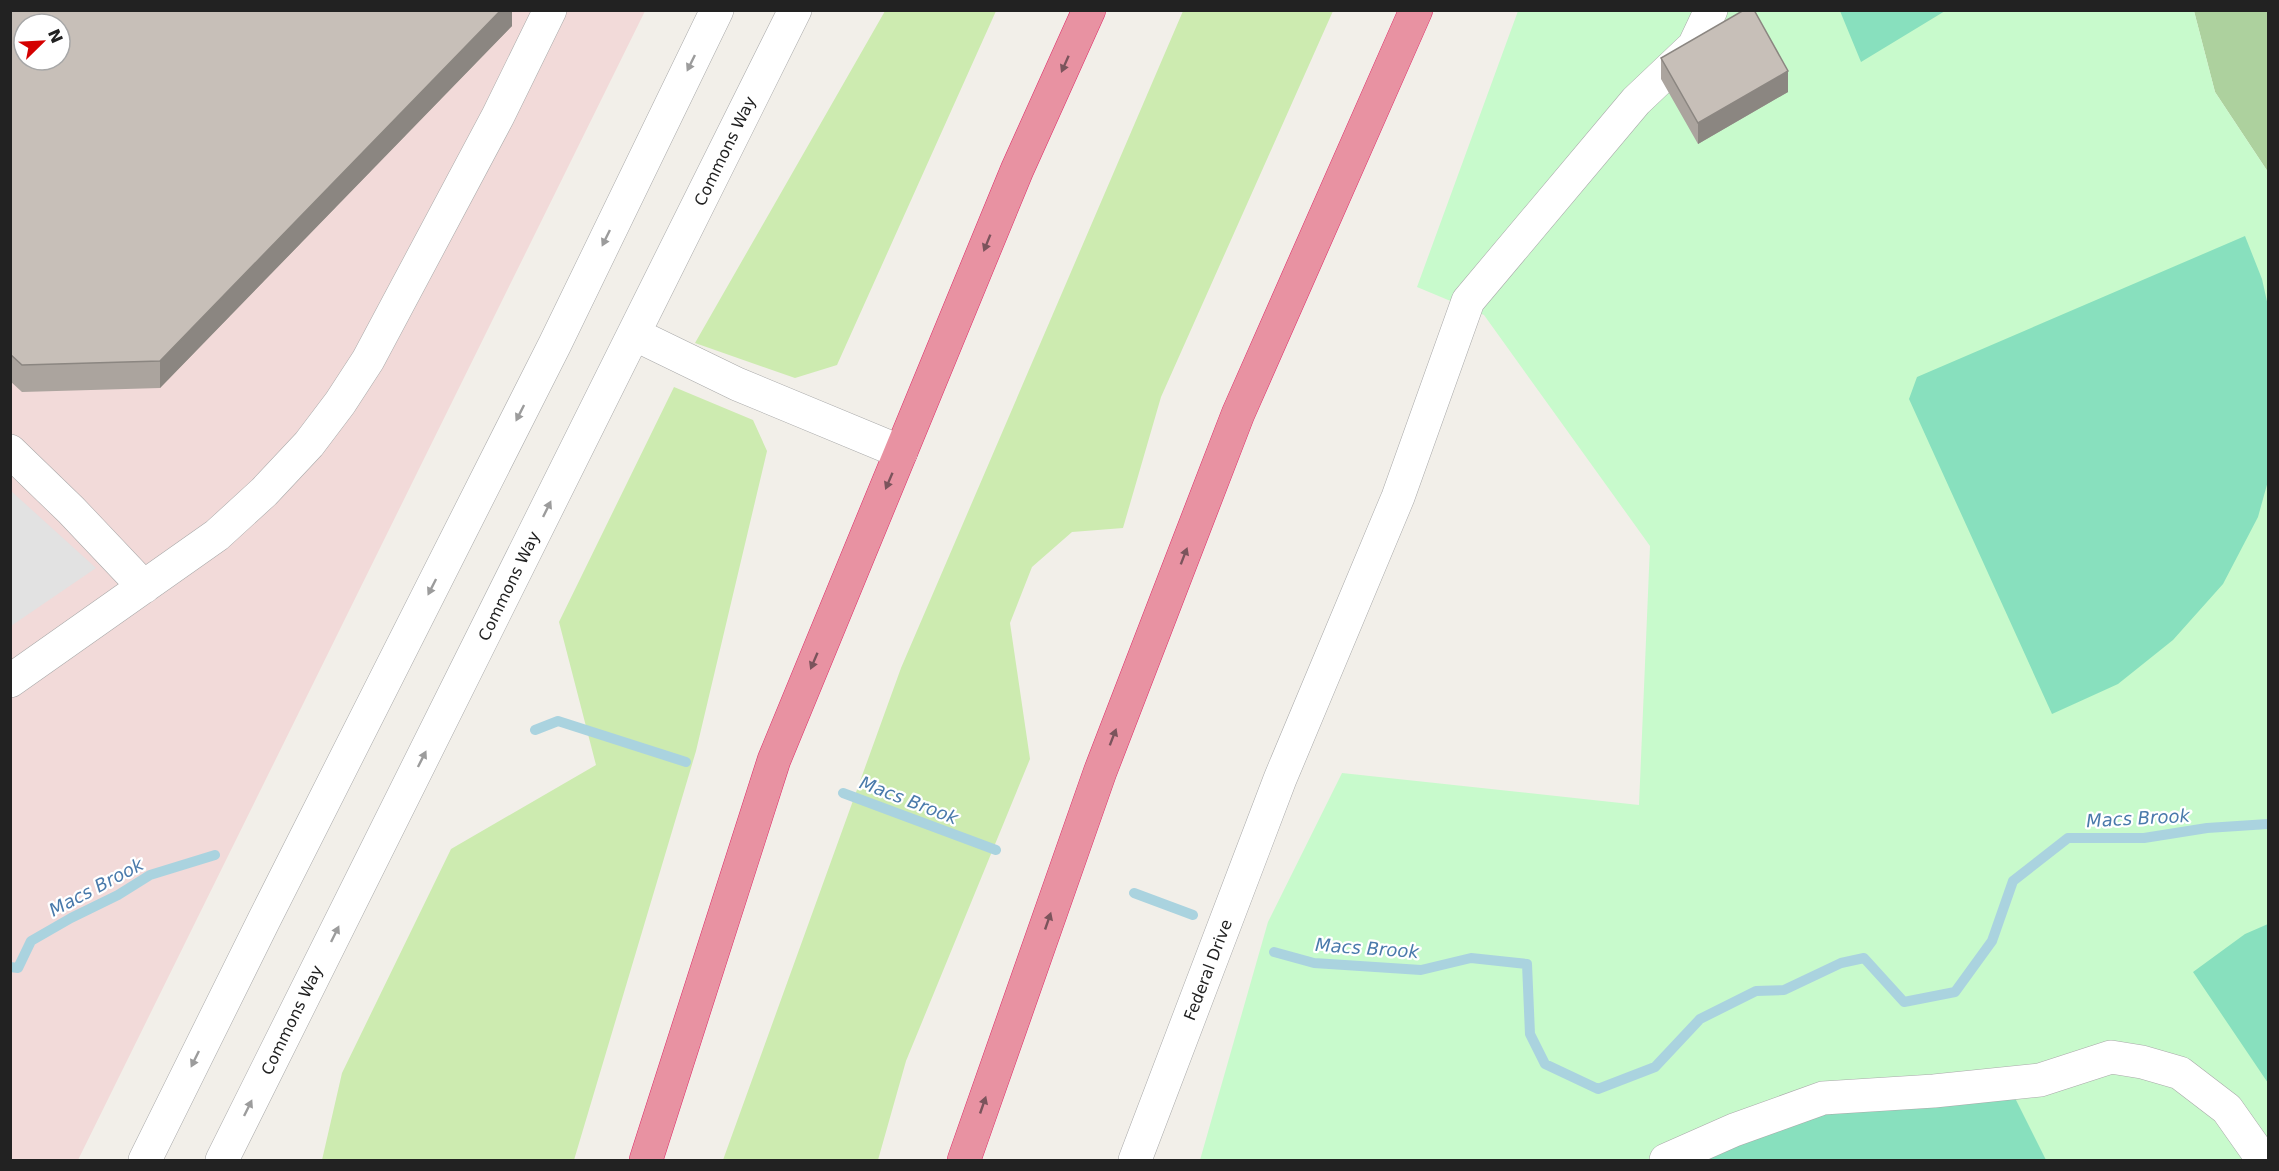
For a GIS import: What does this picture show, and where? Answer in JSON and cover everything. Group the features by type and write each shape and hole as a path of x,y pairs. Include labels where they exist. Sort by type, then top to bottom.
{"highway":[{"path":"646,1161 774,760 1017,170 1089,10"},
{"path":"964,1161 1100,772 1238,414 1416,10"}],"street":[{"path":"10,681 218,535 264,492 309,444 340,403 368,360 498,116 550,10"},
{"path":"145,1161 555,344 717,10"},
{"name":"Commons Way","path":"222,1161 795,10"},
{"name":"Federal Drive","path":"1135,1161 1280,779 1398,497 1467,301 1636,101 1694,46 1711,10"},
{"path":"634,334 737,384 901,452"},
{"path":"10,452 65,504 144,586"},
{"path":"1666,1161 1734,1130 1823,1098 1934,1091 2040,1080 2111,1057 2142,1062 2180,1073 2227,1109 2263,1161"}],"shaded area":[{"path":"10,11 645,11 78,1160 11,1160"},
{"path":"10,490 96,568 11,626 10,626"}],"green space":[{"path":"885,11 996,11 837,365 795,378 695,343"},
{"path":"1183,11 1333,11 1161,397 1123,528 1072,532 1032,567 1010,623 1030,759 906,1061 878,1160 723,1160 901,668"},
{"path":"1518,11 2194,11 2215,92 2268,172 2268,1160 1200,1160 1268,922 1342,773 1639,805 1650,546 1484,315 1417,287"},
{"path":"1840,11 1945,11 1861,62"},
{"path":"2194,11 2268,11 2268,172 2215,92"},
{"path":"2245,236 2262,279 2268,306 2268,481 2258,517 2223,584 2173,640 2118,684 2052,714 1909,399 1917,377"},
{"path":"674,387 753,420 767,451 696,751 574,1160 322,1160 342,1073 451,849 596,765 559,622"},
{"path":"2268,924 2268,1083 2193,972 2245,934"},
{"path":"2011,1090 2046,1160 1687,1160 1814,1106"}],"building":[{"path":"10,10 501,10 160,361 22,365 10,354"},
{"path":"1744,10 1754,10 1788,71 1698,123 1661,58"}],"waterway":[{"name":"Macs Brook","path":"535,730 558,721 686,762"},
{"name":"Macs Brook","path":"843,793 996,850"},
{"name":"Macs Brook","path":"1274,952 1314,963 1421,970 1471,958 1527,964 1530,1034 1545,1064 1598,1089 1655,1067 1700,1019 1756,991 1784,990 1841,963 1864,958 1904,1002 1955,992 1992,941 2013,881 2068,838 2144,838 2207,828 2268,824"},
{"name":"Macs Brook","path":"10,967 18,968 31,941 71,918 118,895 150,875 215,855"},
{"name":"Macs Brook","path":"1134,893 1193,915"}]}
